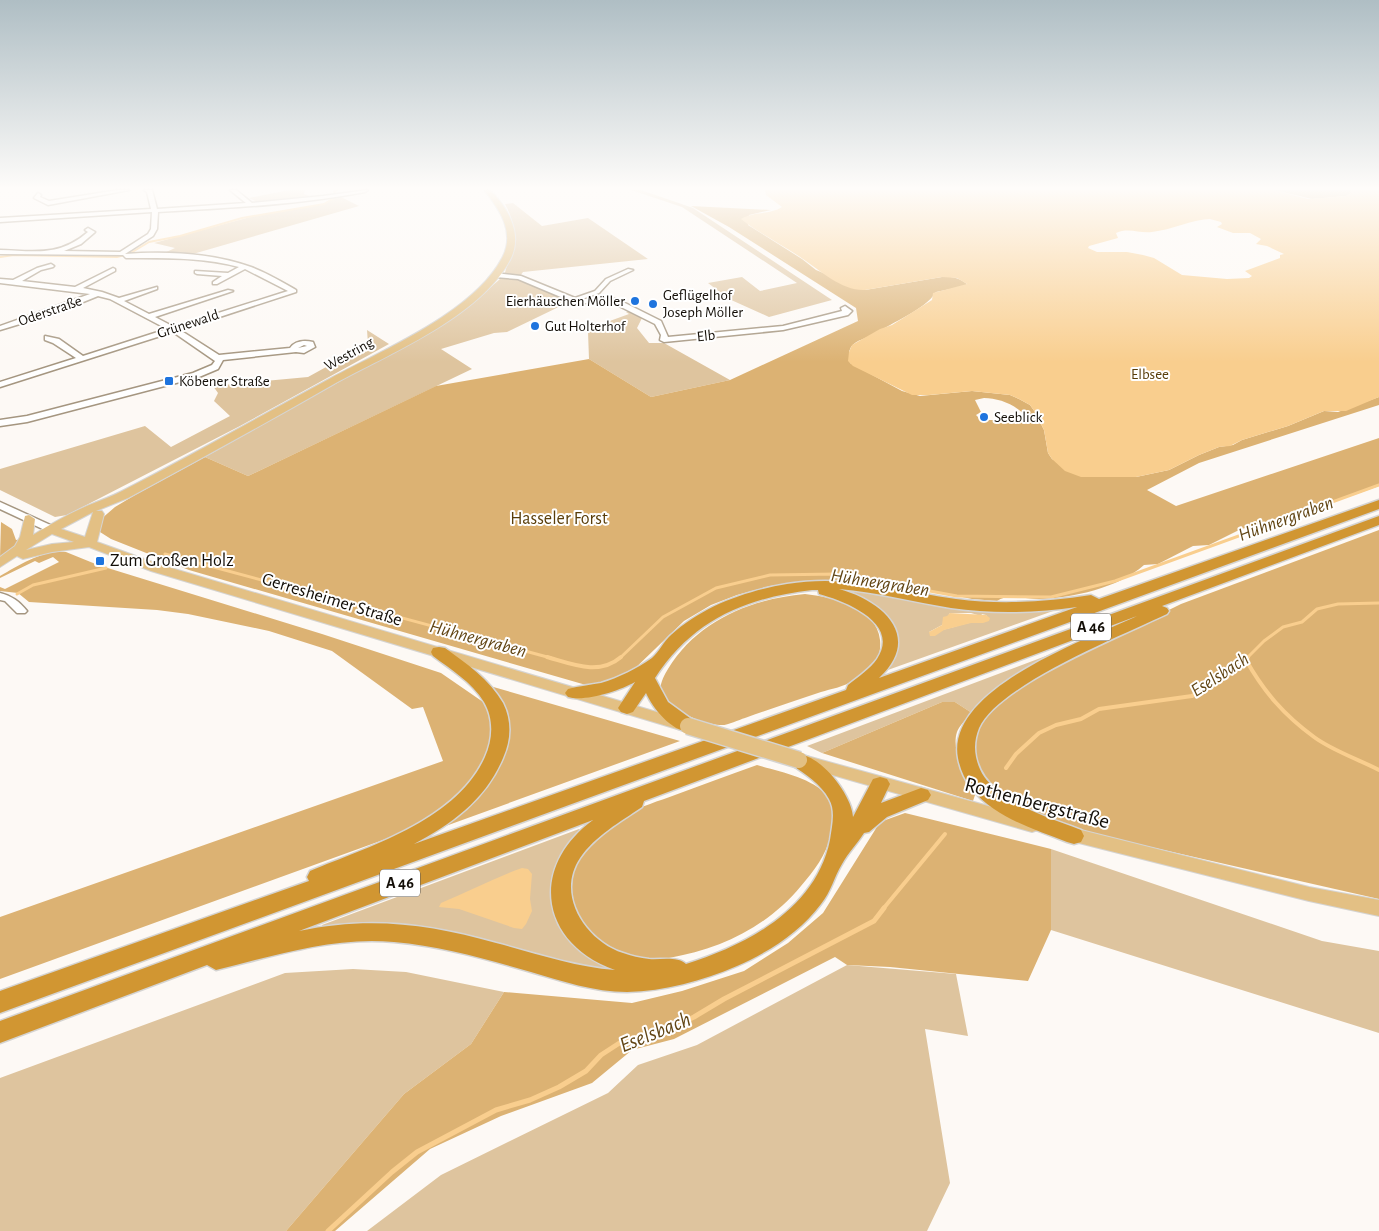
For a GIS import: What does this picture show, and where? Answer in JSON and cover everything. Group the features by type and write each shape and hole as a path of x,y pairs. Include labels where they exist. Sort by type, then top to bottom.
{"highway":[{"name":"A 46","path":"0,1002 1379,504"},
{"name":"A 46","path":"0,1032 1246,571 1379,520"},
{"path":"1074,836 999,803 982,788 971,772 963,749 969,728 1008,687 1038,669 1156,614 1242,580 1246,571"},
{"path":"627,708 677,638 710,616 751,597 783,589 811,585 857,586 966,605 1022,608 1073,603 1137,591"},
{"path":"783,589 813,590 844,596 870,609 884,624 890,643 888,655 880,667 845,696"},
{"path":"192,932 427,827 448,814 477,788 495,758 501,728 498,715 494,704 480,684 439,652"},
{"path":"574,693 604,689 620,684 662,658"},
{"path":"648,679 661,706 688,726"},
{"path":"799,760 829,784 839,799 843,820 838,853"},
{"path":"148,976 302,940 343,934 391,932 435,937 474,945 557,970 625,982 652,980 704,968 730,959 756,946 787,925 813,899 838,853 868,811 880,784"},
{"path":"653,789 600,827 578,846 567,862 561,883 562,903 569,921 578,935 591,948 613,959 640,968 704,968"},
{"path":"853,834 880,812 921,795"}],"main road":[{"name":"Westring","path":"58,532 98,514 124,495 425,330 472,298 495,275 507,257 509,247"},
{"name":"Westring","path":"58,532 104,502 124,495"},
{"path":"22,551 90,544 98,514"},
{"path":"22,551 29,519"},
{"path":"0,564 58,532"},
{"name":"Gerresheimer Straße","path":"58,532 156,568 688,726"},
{"name":"Rothenbergstraße","path":"688,726 880,784 1074,836 1291,890 1379,908"}],"street":[{"path":"53,253 68,247"},
{"path":"127,253 134,247"},
{"path":"0,252 110,255 127,253 199,258 244,267"},
{"path":"15,282 40,269 51,266"},
{"path":"216,283 244,267"},
{"name":"Grünewald","path":"0,385 294,290 244,267"},
{"path":"76,289 113,270"},
{"path":"575,301 597,292 608,280 630,270"},
{"path":"197,272 228,275"},
{"name":"Elb","path":"495,275 519,277 575,301 614,301 658,323 664,335 664,340 782,328 847,312 845,308"},
{"path":"0,281 100,293 119,300 174,329 218,358 296,350"},
{"path":"119,300 156,288"},
{"path":"149,316 230,291"},
{"name":"Oderstraße","path":"0,328 100,293"},
{"path":"48,338 83,358"},
{"path":"0,423 27,419 205,372 218,364 218,358"},
{"name":"Gerresheimer Straße","path":"0,506 58,532"},
{"path":"0,596 9,599 22,611"}],"shaded area":[{"path":"173,247 216,247 186,256 160,255 175,248"},
{"path":"631,247 648,259 523,272 520,276 505,273 514,248"},
{"path":"743,247 753,247 832,300 769,317 729,299 708,283 742,277 760,291 797,283"},
{"name":"Elbsee","path":"784,247 1088,247 1097,252 1127,252 1154,258 1182,275 1227,279 1249,278 1252,276 1245,271 1280,258 1280,255 1284,254 1270,247 1379,247 1379,397 1346,411 1324,411 1230,446 1219,447 1169,470 1136,477 1081,477 1065,471 1052,459 1048,453 1044,430 1035,412 1030,405 1019,399 1010,395 972,391 912,395 853,366 848,361 852,345 880,329 892,325 932,300 933,293 967,284 957,278 942,277 865,290 856,289 840,284"},
{"path":"500,279 523,280 569,302 507,332 494,333 441,349 472,369 248,476 205,457 437,327 472,304"},
{"path":"630,311 643,316 637,328 649,343 664,343 730,380 651,397 589,359 588,332 598,328 596,326 629,314 626,312"},
{"path":"367,330 389,344 240,426 67,515 55,517 0,490 0,469 145,426 171,447 230,416 214,401 218,393 213,386 308,377 368,344"},
{"path":"821,586 924,600 1050,608 1053,611 885,671 883,668 890,659 877,612","holes":["950,613 971,613 981,616 982,614 986,615 988,618 980,622 929,632 942,625"]},
{"path":"950,613 986,615 990,618 989,621 983,623 971,623 944,630 935,636 930,636 929,632 942,625 943,617"},
{"path":"1067,648 1003,684 981,702 972,713 955,702 942,702 822,753 807,746"},
{"path":"579,829 583,833 627,976 489,945 323,931 322,925"},
{"path":"1051,849 1322,941 1379,951 1379,1033 1051,930"},
{"path":"522,868 528,869 532,874 530,899 532,911 522,929 459,909 439,907 441,903"},
{"path":"847,965 956,974 968,1036 925,1029 950,1183 927,1231 367,1231 441,1175 608,1093 638,1065 697,1045"},
{"path":"353,969 406,972 504,992 471,1044 404,1094 286,1231 0,1231 0,1078 285,973"}],"green space":[{"name":"Hasseler Forst","path":"761,247 784,247 816,270 865,290 946,277 961,280 967,284 936,292 916,310 856,343 849,351 850,363 902,391 920,396 972,391 1010,395 1019,399 1030,405 1035,412 1044,430 1048,453 1052,459 1084,477 1120,475 1136,477 1169,470 1219,447 1233,445 1242,440 1288,426 1324,411 1338,412 1379,397 1379,405 1199,463 1147,490 1176,506 1379,438 1379,486 1289,518 1241,529 1209,545 1193,546 1158,564 1144,565 1108,586 1080,594 1039,599 1006,597 997,601 972,599 884,581 870,586 834,582 770,586 737,595 711,605 684,621 626,677 596,686 586,685 189,570 111,539 100,532 100,520 115,507 205,457 248,476 436,386 589,359 651,397 730,380 858,321 856,308","holes":["990,398 1003,401 1015,407 1029,420 981,420 976,415 981,412 975,400"]},
{"path":"1,522 12,529 16,540 22,539 11,551 0,557"},
{"path":"1379,530 1379,899 1098,835 1017,807 989,788 971,756 976,728 988,713 1013,691 1043,672 1181,604"},
{"path":"66,552 98,565 441,673 486,704 492,726 490,747 467,791 437,814 394,836 0,979 0,917 443,761 423,707 412,709 332,651 269,631 188,614 157,610 29,602 18,593 0,591 0,587 5,589 59,562 53,557 39,563 35,561 0,578 0,576 23,563 48,553"},
{"path":"805,594 840,601 852,606 871,619 877,629 880,650 874,665 861,676 841,686 723,725 705,722 689,716 674,707 663,697 661,687 668,669 680,652 710,625 745,607 764,601"},
{"path":"490,686 680,741 418,836 475,795 498,768 504,753 506,731"},
{"path":"942,702 955,702 972,713 959,727 956,747 960,765 975,795 973,801 822,753"},
{"path":"757,765 795,776 813,784 828,796 834,805 835,820 826,849 815,869 801,886 788,900 758,924 742,934 707,949 669,958 648,959 615,952 596,941 579,918 570,891 571,878 582,854 626,815 650,804"},
{"path":"905,813 1051,849 1051,930 1028,981 890,967 847,965 835,957 674,1039 632,1050 592,1083 501,1116 430,1149 335,1231 286,1231 404,1094 471,1044 504,992 632,1003 682,991 744,971 788,943 823,913 880,822"}],"waterway":[{"path":"0,257 14,255 117,257 129,254 140,247"},
{"name":"Hühnergraben","path":"620,658 663,617 716,588 770,575 837,574 957,596 1051,597 1115,581 1379,485"},
{"name":"Hühnergraben","path":"165,554 551,658"},
{"name":"Hühnergraben","path":"17,594 33,585 106,568"},
{"name":"Eselsbach","path":"1006,768 1016,754 1039,733 1056,725 1081,719 1099,709 1192,696 1240,665 1264,641 1283,627 1302,622 1317,609 1338,604 1379,603"},
{"name":"Hühnergraben","path":"547,657 585,667 604,666 613,663 621,657"},
{"path":"1246,660 1276,702 1303,729 1329,747 1379,770"},
{"name":"Eselsbach","path":"883,909 945,834"},
{"name":"Eselsbach","path":"328,1231 392,1172 417,1152 496,1110 530,1100 559,1087 586,1071 601,1055 621,1042 673,1027 694,1017 724,999 874,921 884,908"}],"place":[{"name":"Eierhäuschen Möller","path":"635,301"},
{"name":"Geflügelhof Joseph Möller","path":"653,304"},
{"name":"Gut Holterhof","path":"535,326"},
{"name":"Köbener Straße","path":"169,381"},
{"name":"Seeblick","path":"984,417"},
{"name":"Zum Großen Holz","path":"100,561"}]}
